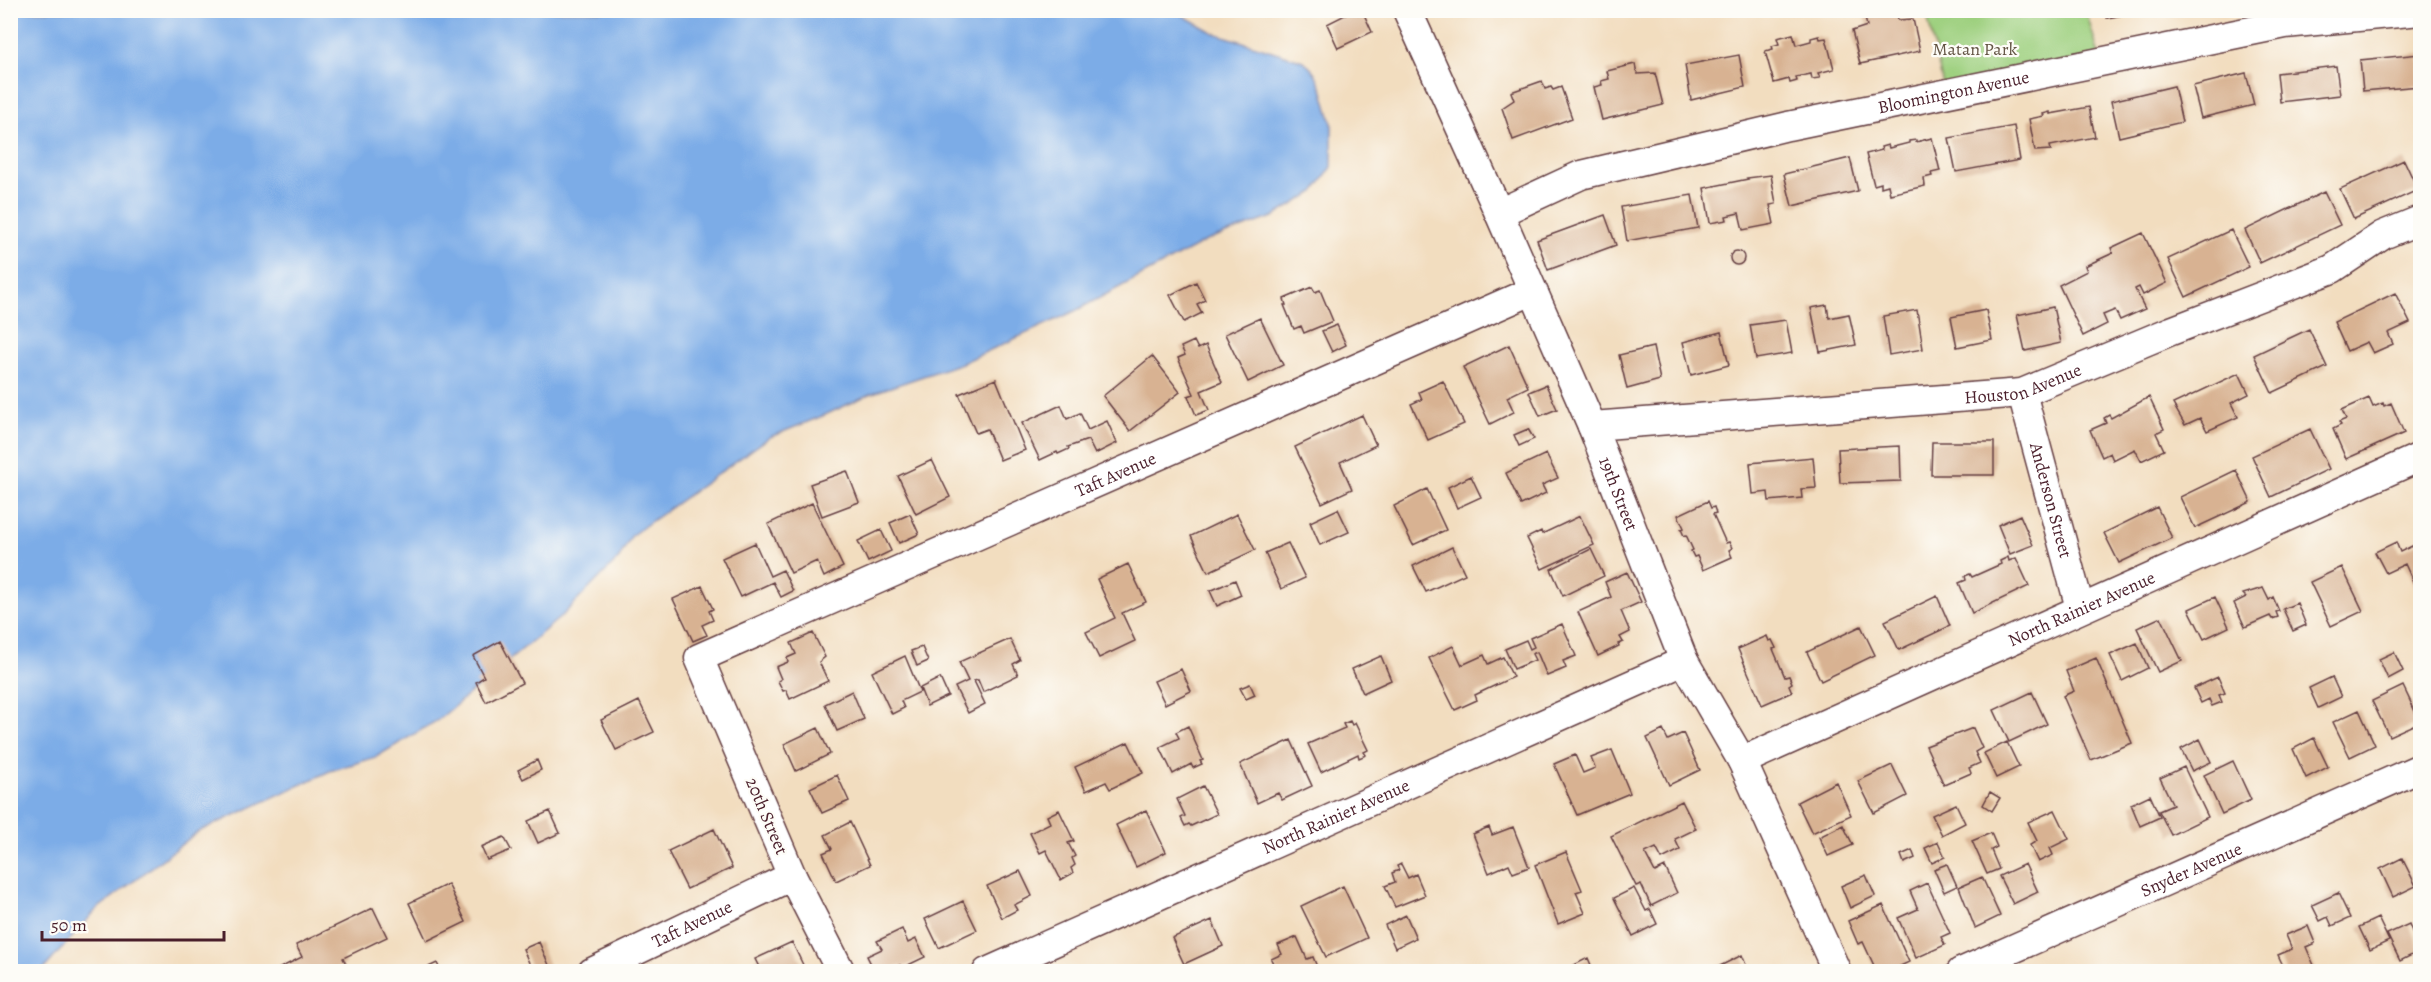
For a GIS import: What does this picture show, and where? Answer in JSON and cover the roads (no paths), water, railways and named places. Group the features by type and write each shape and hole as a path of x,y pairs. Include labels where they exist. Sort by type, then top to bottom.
{"street":[{"name":"19th Street","path":"1407,10 1592,426 1684,661 1742,760 1838,972"},
{"name":"Bloomington Avenue","path":"1499,213 1581,175 1788,126 2285,24 2421,11"},
{"name":"Houston Avenue","path":"1592,426 2022,393 2170,331 2332,269 2383,235 2421,220"},
{"name":"Taft Avenue","path":"699,658 1532,291"},
{"name":"Anderson Street","path":"2022,393 2080,608"},
{"name":"North Rainier Avenue","path":"1742,760 2421,457"},
{"name":"20th Street","path":"699,658 792,876 841,972"},
{"name":"North Rainier Avenue","path":"987,972 1684,661"},
{"name":"Snyder Avenue","path":"1961,972 2421,768"},
{"name":"Taft Avenue","path":"592,972 792,876"}],"water":[{"path":"10,11 1175,11 1214,33 1304,61 1315,73 1322,88 1332,123 1332,167 1314,192 1273,217 1206,241 1075,311 962,363 870,394 770,437 632,535 619,558 563,615 438,720 376,757 330,771 198,832 96,910 42,971 11,971"}],"park label":[{"name":"Matan Park","path":"1975,49"}]}
